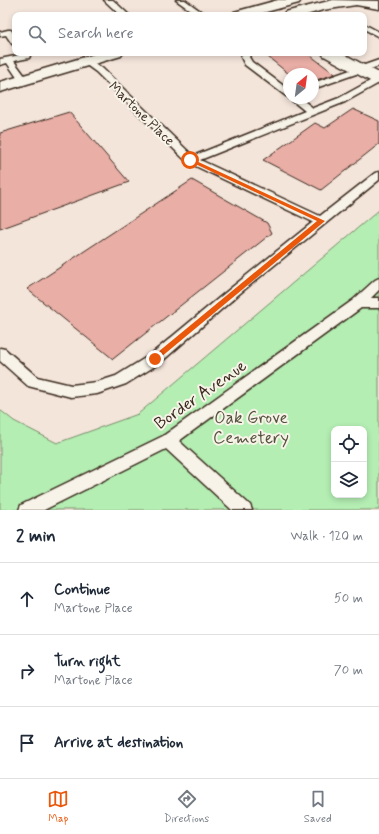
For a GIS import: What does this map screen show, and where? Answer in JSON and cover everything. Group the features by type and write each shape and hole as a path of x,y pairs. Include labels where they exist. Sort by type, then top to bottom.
{"main road":[{"path":"250,12 294,0"},
{"path":"300,12 321,6 354,1 376,6"},
{"path":"88,62 106,56"},
{"path":"0,87 115,56"},
{"path":"336,56 378,79"}],"lane":[{"path":"108,0 121,12"},
{"path":"180,0 198,12"},
{"path":"367,28 379,35"},
{"path":"0,34 8,32 12,38"},
{"path":"5,61 26,56"},
{"path":"246,56 248,63 283,88"},
{"path":"5,61 23,80"},
{"name":"Martone Place","path":"88,62 99,70 190,160 322,221"},
{"path":"319,84 379,63"},
{"path":"190,160 342,100 378,79"},
{"path":"302,104 312,112"},
{"path":"0,353 33,382 71,391 97,388 121,380 155,359 235,291 379,175"},
{"name":"Border Avenue","path":"27,510 168,441 358,303 379,283"},
{"path":"358,303 379,303"},
{"path":"168,441 244,510"}],"green space":[{"name":"Oak Grove Cemetery","path":"379,210 379,510 0,510 0,410 14,421 57,443 138,414"}],"building":[{"path":"267,56 311,56 335,74 319,79 319,68 283,69"},
{"path":"353,109 379,121 379,144 321,190 263,160 315,123 325,128"},
{"path":"69,112 129,182 0,229 0,133"},
{"path":"192,180 267,223 272,233 113,359 27,289"}],"route":[{"path":"155,359 235,291 322,221 190,160"}]}
